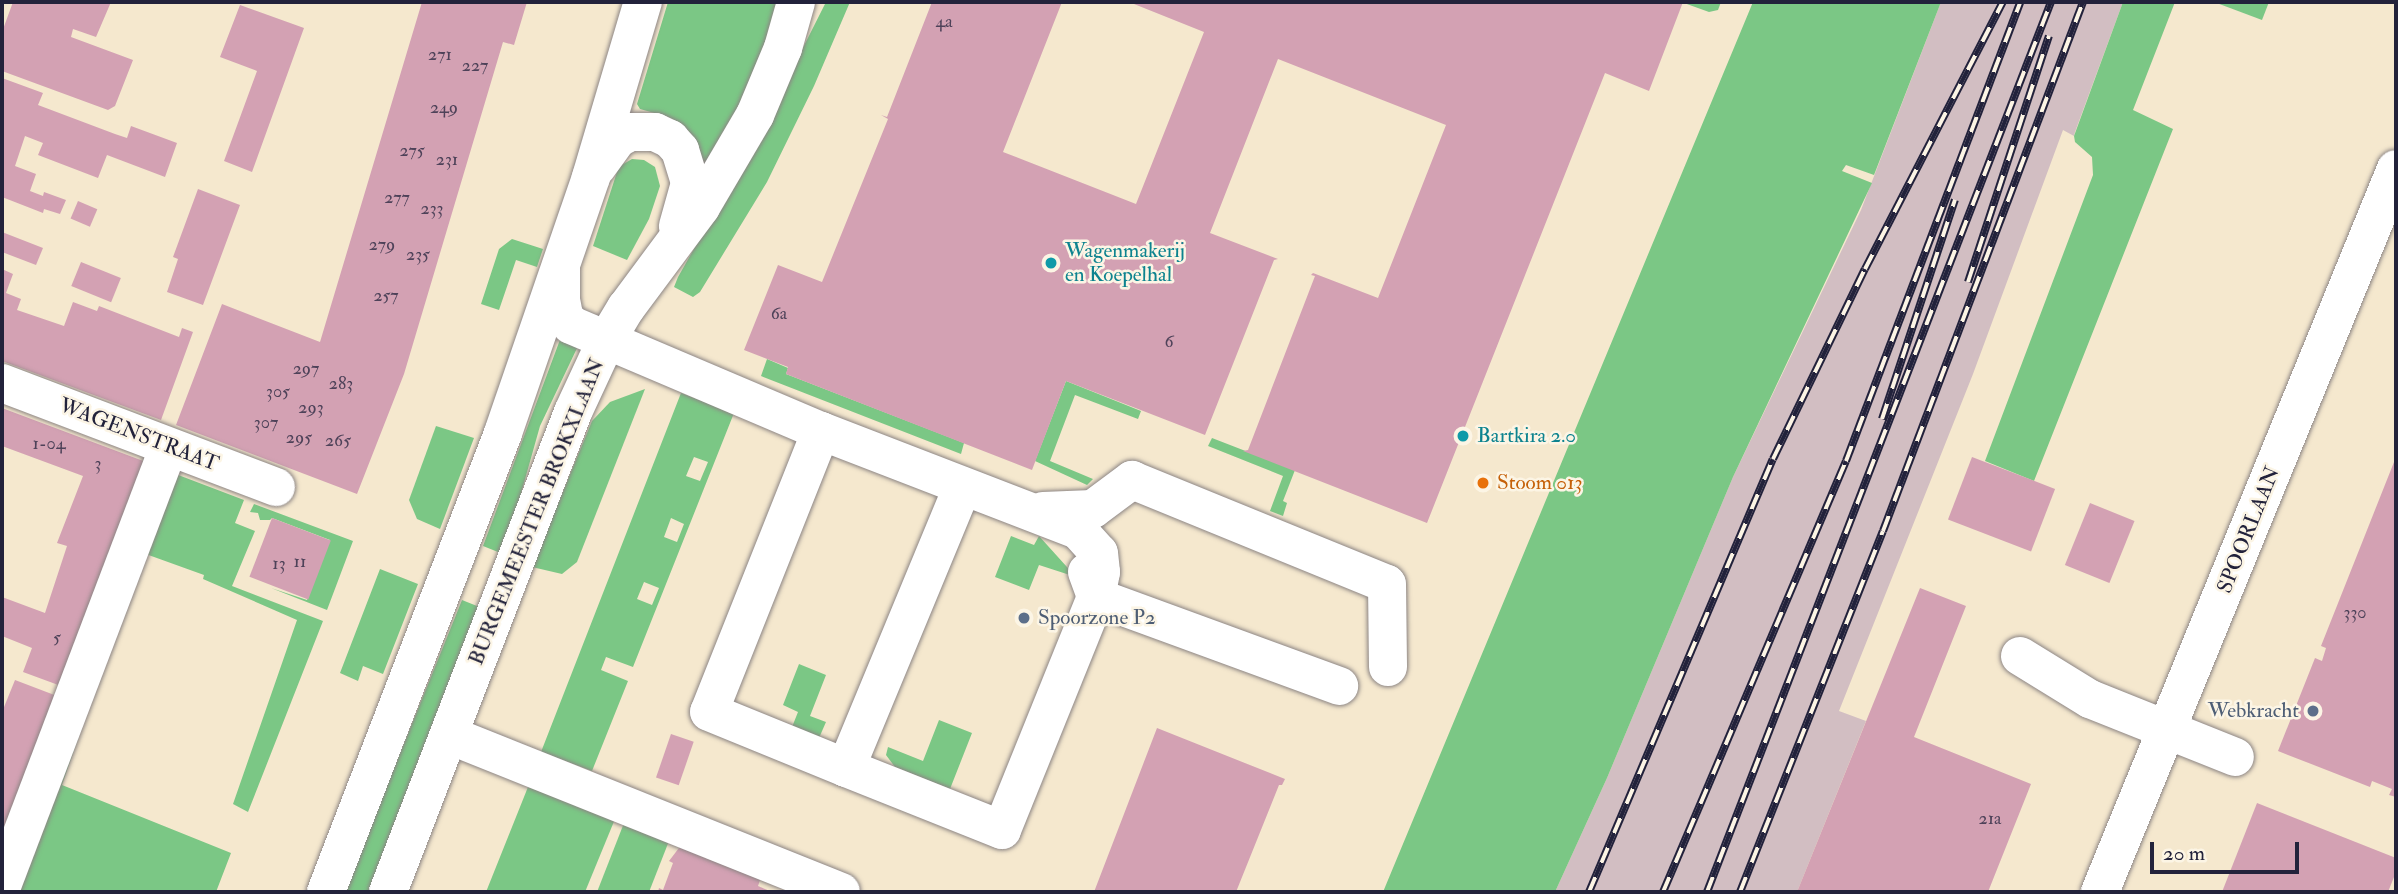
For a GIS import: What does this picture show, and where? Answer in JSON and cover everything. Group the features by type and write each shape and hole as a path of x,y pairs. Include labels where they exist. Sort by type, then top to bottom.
{"street":[{"path":"326,892 474,509 561,266 591,177 643,2"},
{"name":"BURGEMEESTER BROKXLAAN","path":"388,892 573,412 606,341 626,308 660,266 701,207 755,116 783,48 796,2"},
{"path":"591,177 617,139 631,132 655,132 670,139 680,150 690,183 681,217 660,266"},
{"name":"SPOORLAAN","path":"2101,892 2396,169"},
{"path":"561,266 561,300 564,316 571,325 821,430 1078,530 1099,553 1101,572 1096,597 1002,830 709,712 821,430"},
{"name":"WAGENSTRAAT","path":"2,383 276,487"},
{"path":"2,886 168,448"},
{"path":"1039,517 1093,509 1132,480 1387,584 1388,667"},
{"path":"846,768 962,486"},
{"path":"1096,597 1339,686"},
{"path":"2020,656 2090,699 2166,732 2235,757"},
{"path":"449,735 841,892"}],"shaded area":[{"path":"1941,2 2123,2 2074,136 2063,130 1973,374 1839,711 1866,721 1797,892 1555,892 1607,778 1733,477 1861,210"}],"green space":[{"path":"668,2 777,2 763,58 708,168 665,116 640,109 637,104"},
{"path":"826,2 850,2 814,86 767,182 700,292 693,297 674,287 678,277 761,131"},
{"path":"1721,2 1718,10 1709,12 1684,3"},
{"path":"1753,2 1941,2 1874,175 1846,165 1842,171 1872,183 1733,477 1607,778 1555,892 1383,892"},
{"path":"2123,2 2175,2 2133,110 2173,129 2034,481 1985,461 2093,175 2092,157 2075,142 2074,136"},
{"path":"2214,2 2269,2 2262,20"},
{"path":"632,159 644,160 655,167 660,186 649,219 627,260 593,246 617,172 620,166"},
{"path":"512,239 543,249 537,267 516,260 499,310 481,304 499,249"},
{"path":"561,337 579,344 540,426 522,490 508,556 483,546"},
{"path":"767,359 788,368 786,374 964,443 961,454 761,376"},
{"path":"1066,381 1141,411 1138,419 1075,395 1050,461 1093,479 1087,485 1035,461"},
{"path":"645,389 577,562 562,574 532,567 592,421 610,402"},
{"path":"681,393 734,413 633,667 606,657 601,670 628,681 592,771 541,752","holes":["694,457 708,462 700,481 686,476","671,518 684,524 677,542 664,537","644,582 659,588 652,605 637,599"]},
{"path":"436,426 474,438 440,529 417,519 409,500"},
{"path":"1212,438 1295,470 1283,501 1287,503 1283,516 1270,511 1283,476 1208,446"},
{"path":"173,473 244,500 235,523 255,531 232,586 323,621 248,812 233,804 297,620 203,579 204,575 143,553"},
{"path":"254,504 353,541 327,610 271,588 307,600 330,540 272,518 260,520 258,513 250,512"},
{"path":"1011,536 1034,545 1039,536 1076,577 1039,565 1029,590 995,577"},
{"path":"143,554 62,785 231,853 216,892 16,892"},
{"path":"380,569 418,584 383,674 363,666 358,681 340,673"},
{"path":"462,600 487,610 373,892 344,891"},
{"path":"799,664 826,675 810,716 826,722 819,738 792,727 798,712 783,705"},
{"path":"939,720 972,733 950,789 895,767 886,755 888,747 923,761"},
{"path":"528,787 615,819 585,892 486,892"},
{"path":"624,823 669,841 649,892 597,892"}],"building":[{"path":"13,2 111,2 96,37 73,29 71,37 133,60 115,106 108,110 2,71 2,32"},
{"path":"422,2 527,2 514,45 503,42 404,374 357,494 176,425 222,304 320,342"},
{"name":"Wagenmakerij en Koepelhal","path":"932,2 1062,2 1003,152 1136,204 1204,32 1129,2 1683,2 1649,91 1605,73 1427,523 1243,451 1248,450 1315,276 1311,275 1313,273 1378,298 1446,125 1278,59 1210,233 1278,259 1274,260 1205,435 1066,381 1032,470 786,374 788,367 744,350 778,265 822,282 888,119 881,115 887,117"},
{"path":"240,5 304,28 252,172 224,161 257,71 220,57"},
{"path":"2,78 43,93 38,105 115,134 127,138 131,126 177,143 165,177 107,155 98,178 38,155 43,143 25,136 15,166 36,174 30,191 43,196 44,192 66,200 60,214 44,209 43,213 2,197"},
{"path":"198,189 240,205 203,305 167,292 178,259 173,257"},
{"path":"78,201 97,209 90,227 71,218"},
{"path":"2,232 43,248 36,265 2,252"},
{"path":"81,262 121,278 111,302 71,286"},
{"path":"2,269 13,274 6,293 21,299 17,310 64,326 73,302 97,311 99,306 179,337 182,328 193,332 161,420 2,361"},
{"path":"2,408 146,462 61,686 23,672 32,648 2,636 2,597 45,613 67,546 57,543 83,476 2,446"},
{"path":"1972,457 2055,489 2031,551 1948,520"},
{"path":"2396,457 2396,797 2389,795 2392,789 2372,781 2370,787 2278,751 2315,658 2322,661 2326,648 2321,646"},
{"path":"2090,503 2135,521 2109,583 2065,565"},
{"path":"272,518 331,541 308,599 249,577"},
{"path":"1920,588 1966,606 1914,737 2031,784 1988,892 1797,892"},
{"path":"15,680 57,696 2,840 2,712"},
{"path":"1157,728 1285,779 1282,785 1279,785 1236,892 1094,892"},
{"path":"671,734 694,742 679,785 656,777"},
{"path":"2257,803 2396,858 2396,872 2388,892 2222,892"},
{"path":"682,844 761,877 758,886 772,892 658,892 659,888 663,890 673,863 669,861"}],"railway":[{"path":"1589,892 1773,459 1865,269 2003,2"},
{"path":"1663,892 1846,461 2020,2"},
{"path":"1707,892 2051,2"},
{"path":"1740,892 1883,531 2083,2"},
{"path":"1968,282 2049,36"},
{"path":"1882,419 1955,200"}],"place":[{"name":"Wagenmakerij en Koepelhal","path":"1051,263"},
{"name":"Bartkira 2.0","path":"1463,436"},
{"name":"Stoom 013","path":"1483,483"},
{"name":"Spoorzone P2","path":"1024,618"},
{"name":"Webkracht","path":"2313,711"}]}
